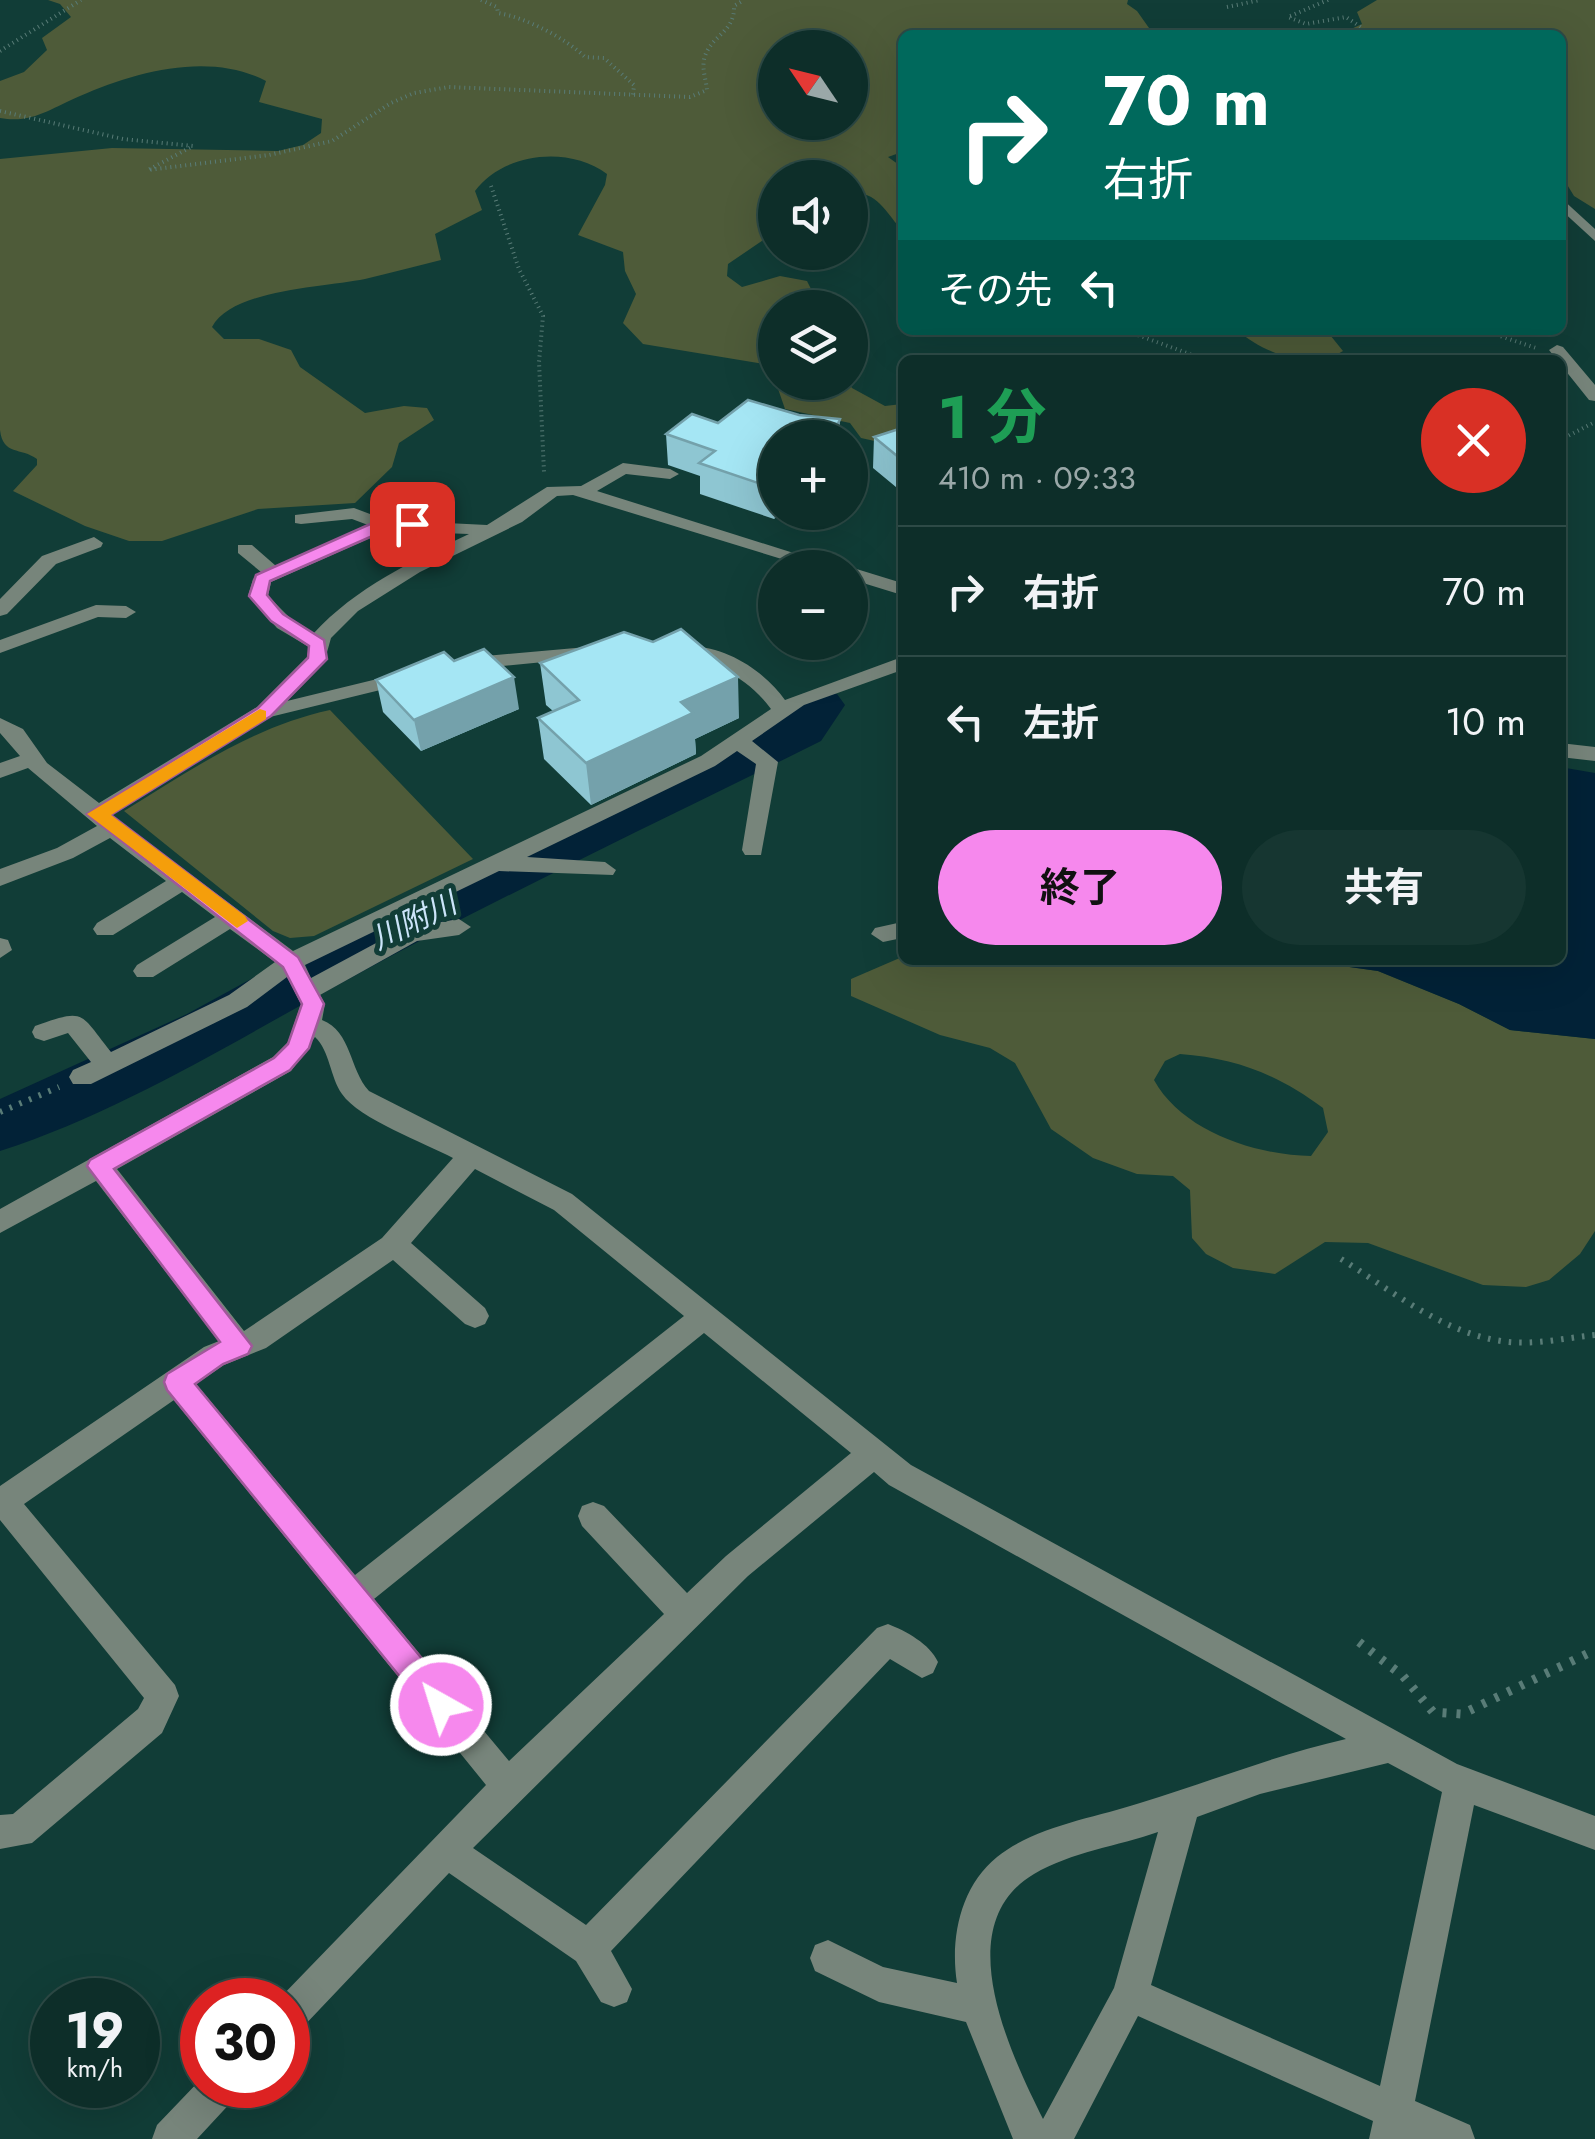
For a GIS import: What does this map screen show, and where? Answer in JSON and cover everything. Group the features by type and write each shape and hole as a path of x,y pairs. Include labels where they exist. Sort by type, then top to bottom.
{"street":[{"path":"1566,208 1595,237"},
{"path":"1557,350 1561,355"},
{"path":"1566,361 1595,396"},
{"path":"582,493 623,468 670,474"},
{"path":"0,878 66,853 104,822 264,712 318,659 318,644 351,607 413,568 490,531 553,491 582,493 772,550"},
{"path":"301,519 354,513 383,525 490,531"},
{"path":"318,644 277,618 258,596 262,578 383,525"},
{"path":"0,610 49,560 94,543"},
{"path":"245,549 272,572"},
{"path":"868,579 898,588"},
{"path":"0,647 96,611 126,612"},
{"path":"264,712 364,691 435,670 619,650"},
{"path":"668,652 700,652 728,661 789,705"},
{"path":"300,977 506,864 708,760 750,749 789,705 894,666"},
{"path":"0,724 16,734 31,759 104,822 232,916 300,977 313,1004 298,1048 282,1064 0,1222"},
{"path":"750,749 766,762 753,850"},
{"path":"1566,751 1595,754"},
{"path":"0,771 31,759"},
{"path":"506,864 605,870"},
{"path":"105,929 184,880"},
{"path":"145,970 232,916"},
{"path":"82,1077 238,1000 412,934 459,927"},
{"path":"44,1032 73,1022 108,1066"},
{"path":"309,1024 324,1028 334,1038 340,1071 360,1098 564,1202 900,1474 1461,1783 1595,1833"},
{"path":"0,1832 20,1831 150,1720 163,1696 1,1502 214,1356 256,1339 392,1246 471,1156"},
{"path":"99,1166 239,1346"},
{"path":"392,1246 409,1256 475,1316"},
{"path":"352,1596 704,1316"},
{"path":"177,1382 508,1786"},
{"path":"310,1993 508,1786 736,1566 874,1453"},
{"path":"593,1516 686,1615"},
{"path":"589,1948 888,1639 922,1662"},
{"path":"1033,2139 1000,2072 971,1976 975,1930 987,1895 1007,1871 1041,1853 1182,1808 1244,1782 1390,1746"},
{"path":"1390,2125 1461,1783"},
{"path":"1053,2139 1130,1994 1182,1808"},
{"path":"447,1851 589,1948 614,1988"},
{"path":"828,1958 878,1984 980,2007"},
{"path":"1130,1994 1390,2125 1456,2139"},
{"path":"182,2135 204,2108"}],"path":[{"path":"0,51 81,0"},
{"path":"481,0 496,8 498,14 526,17 585,56 604,58 634,85 633,95"},
{"path":"0,111 124,138 192,146 148,170 269,154 332,141 391,103 414,93 449,87 690,97 707,90 702,61 732,28 736,19 734,6 744,0"},
{"path":"1227,8 1260,0"},
{"path":"1328,0 1288,17 1306,24 1346,18 1364,30"},
{"path":"491,186 519,269 543,316 540,362 544,473 553,491"},
{"path":"1138,335 1192,355"},
{"path":"1495,335 1557,350"},
{"path":"1566,437 1595,422"},
{"path":"0,1112 82,1077"},
{"path":"1341,1259 1461,1330 1486,1339 1506,1342 1595,1335"},
{"path":"1359,1642 1402,1676 1434,1712 1462,1714 1504,1698 1595,1650"}],"green space":[{"path":"48,0 1128,0 1127,4 1150,30 898,30 898,153 888,157 898,164 898,225 868,196 868,160 758,160 758,244 728,264 727,276 742,287 780,276 807,281 812,290 758,290 758,363 643,344 623,323 636,294 625,271 623,252 578,235 607,174 574,159 555,157 537,157 502,168 475,191 482,210 435,234 441,260 365,279 259,297 223,314 212,327 224,339 259,339 291,350 300,367 365,413 404,406 427,408 434,420 399,443 392,467 355,503 258,509 162,541 129,541 85,526 13,491 37,465 37,459 5,444 0,430 0,159 112,148 278,151 303,145 321,133 322,119 259,102 266,81 221,67 197,66 124,79 32,117 0,118 0,81 24,72 47,50 42,38 71,17 60,4"},
{"path":"1377,0 1595,0 1595,209 1574,196 1566,183 1566,30 1349,30 1362,24 1357,12"},
{"path":"1243,335 1330,335 1343,351 1334,355 1282,355"},
{"path":"868,397 885,406 898,404 898,446 868,440 868,420 836,420 785,409 782,400 868,400"},
{"path":"330,710 473,859 314,936 290,938 273,931 124,811 248,739"},
{"path":"898,959 898,965 1335,965 1378,971 1510,1030 1595,1039 1595,1231 1580,1254 1549,1280 1526,1287 1483,1285 1368,1243 1325,1242 1275,1274 1233,1268 1206,1254 1192,1238 1190,1190 1173,1176 1137,1174 1093,1158 1051,1129 1015,1063 990,1048 940,1035 851,996 851,979","holes":["1180,1054 1220,1059 1290,1086 1323,1108 1328,1132 1311,1156 1267,1151 1222,1137 1182,1113 1154,1080 1165,1061"]}],"water":[{"path":"1566,768 1595,773 1595,1039 1510,1030 1378,971 1335,965 1566,965"}],"building":[{"path":"748,400 799,415 840,419 758,420 758,483 699,463 715,451 666,434 692,414 718,423"},
{"path":"898,429 898,457 874,437"},
{"path":"681,629 738,677 681,702 693,713 586,763 538,718 579,700 540,663 624,632 653,642"},
{"path":"484,649 514,677 414,720 376,680 444,652 454,661"}],"waterway":[{"name":"川附川","path":"0,1126 103,1082 209,1030 327,964 803,729 811,709 819,705"}],"slow traffic":[{"path":"237,921 97,814 260,715"}],"route":[{"path":"412,524 383,525 262,578 258,596 277,618 318,644 318,659 264,712 97,814 291,962 313,1004 298,1048 282,1064 99,1166 239,1346 214,1356 177,1382 441,1705"}]}
